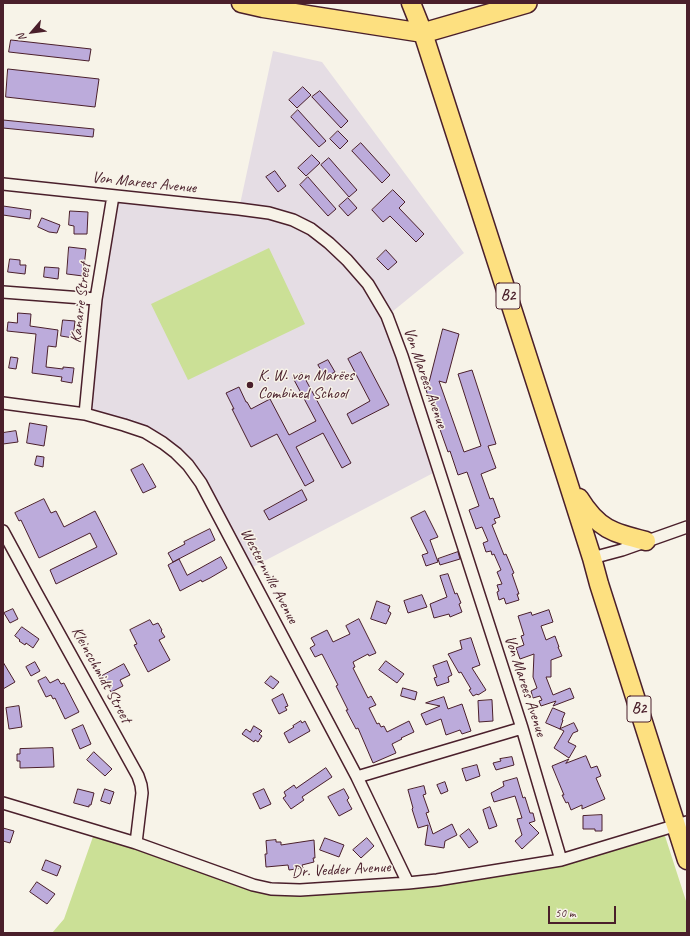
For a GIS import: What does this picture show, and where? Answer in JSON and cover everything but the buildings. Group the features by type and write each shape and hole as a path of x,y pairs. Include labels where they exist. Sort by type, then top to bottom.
{"highway":[{"path":"241,3 423,33 526,3"},
{"path":"411,3 423,33"},
{"name":"B2","path":"423,33 566,473 599,584 683,823 687,860"},
{"path":"566,473 584,506 598,522 603,526 623,535 646,541"}],"street":[{"name":"Von Marees Avenue","path":"3,184 269,213 293,220 311,229 347,260 368,284 387,316 402,356 522,728 562,860"},
{"name":"Kanarie Street","path":"85,414 96,299 113,196"},
{"path":"3,292 96,299"},
{"name":"Westernville Avenue","path":"3,403 85,414 124,425 145,432 163,442 188,464 201,483 357,777 408,883"},
{"path":"592,558 622,550 687,527"},
{"name":"Kleinschmidt Street","path":"3,531 142,785 136,843"},
{"path":"357,777 522,728"},
{"name":"Dr. Vedder Avenue","path":"3,803 136,843 253,885 271,889 300,890 437,880 562,860 683,823"}],"shaded area":[{"name":"K. W. von Marëes Combined School","path":"273,51 322,62 464,253 387,316 439,470 247,570 201,483 163,443 85,414 113,196 239,209"}],"green space":[{"path":"269,248 305,324 188,380 151,304"},
{"path":"95,831 271,889 408,883 561,860 644,834 665,836 687,904 687,933 52,933 64,919"}],"place":[{"name":"K. W. von Marëes Combined School","path":"250,385"}]}
